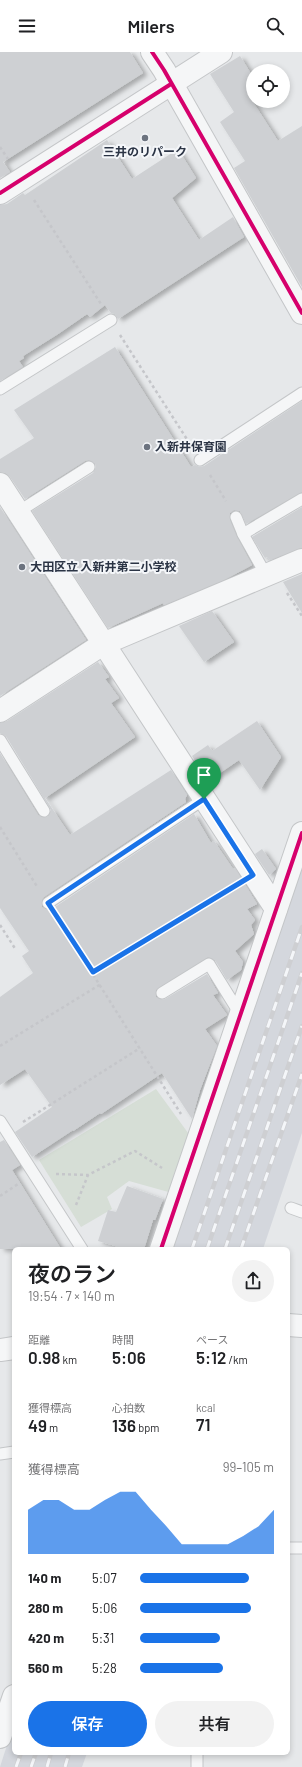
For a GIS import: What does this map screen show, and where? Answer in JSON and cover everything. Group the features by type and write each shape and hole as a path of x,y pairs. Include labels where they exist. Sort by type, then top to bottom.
{"street":[{"path":"152,52 302,313"},
{"path":"0,193 221,52"},
{"path":"0,484 276,909"},
{"path":"0,711 103,644 302,560"},
{"path":"162,1247 302,833"},
{"path":"290,1325 302,1326"},
{"path":"0,1350 12,1348"},
{"path":"0,1738 12,1702"}],"lane":[{"path":"0,388 111,320"},
{"path":"200,460 302,393"},
{"path":"18,512 89,467"},
{"path":"243,534 302,499"},
{"path":"236,517 243,534 266,575"},
{"path":"0,740 44,811"},
{"path":"48,903 204,799"},
{"path":"162,993 209,964 240,1014"},
{"path":"0,1121 81,1247"},
{"path":"290,1208 302,1212"},
{"path":"0,1454 12,1452"},
{"path":"290,1548 302,1548"},
{"path":"197,1755 197,1767"}],"path":[{"path":"0,827 101,984 197,1140"},
{"path":"93,972 253,875"},
{"path":"0,925 16,950"},
{"path":"0,1046 101,984"},
{"path":"7,1132 140,1048"},
{"path":"34,1174 88,1175 135,1151 184,1181"},
{"path":"67,1226 88,1175"}],"shaded area":[{"path":"302,859 302,1133 264,1247 171,1247"},
{"path":"156,1089 191,1137 172,1193 129,1181 107,1197 112,1209 81,1227 39,1160"},
{"path":"12,1729 12,1755 86,1755 82,1767 0,1767"}],"building":[{"path":"0,52 130,52 143,73 3,162 10,172 0,178"},
{"path":"240,56 246,66 246,108 257,108 278,141 302,126 302,287 234,168 245,161 220,122 234,112 210,74"},
{"path":"107,140 132,179 178,149 196,178 172,198 199,240 233,217 244,237 118,319 115,314 111,313 105,305 90,317 87,314 23,356 24,358 19,361 23,367 0,381 0,205 7,204 23,193 25,195"},
{"path":"115,347 191,467 195,465 200,467 204,466 302,401 302,492 246,524 240,511 234,510 230,513 230,520 237,537 252,565 224,580 164,605 163,603 108,628 32,511 93,473 96,467 95,463 89,460 85,461 25,499 10,477 6,473 0,472 0,459 34,438 14,410"},
{"name":"大田区立 入新井第二小学校","path":"0,507 86,640 0,696"},
{"path":"302,507 302,548 270,560 267,557 265,558 252,537"},
{"path":"302,574 302,613 283,582"},
{"path":"212,611 234,642 204,662 179,626"},
{"path":"98,662 109,677 105,679 119,698 111,703 135,737 45,798 70,835 171,770 187,795 185,799 186,802 44,897 42,900 42,907 45,909 52,909 194,814 211,843 214,841 233,869 235,868 257,904 247,909 255,920 251,925 254,934 235,951 243,962 241,970 227,980 215,960 208,957 156,990 156,997 162,1000 207,974 218,993 213,995 227,1015 205,1029 217,1046 200,1090 192,1119 162,1073 101,1114 100,1113 32,1157 15,1132 52,1107 25,1069 0,1085 0,997 33,973 22,956 29,951 0,908 0,753 38,815 41,817 47,817 51,810 6,736 0,733 0,723 7,721"},
{"path":"257,721 281,757 260,790 239,760 208,781 192,756 208,745 212,751"},
{"path":"262,849 276,869 269,875 255,854"},
{"path":"4,1140 20,1165 12,1170 60,1247 12,1247 12,1249 0,1249 0,1142"},
{"path":"127,1186 163,1199 155,1220 153,1220 145,1247 119,1247 98,1241 108,1210 116,1212"}],"railway":[{"path":"193,1247 302,927"},
{"path":"208,1247 302,973"},
{"path":"226,1247 302,1026"},
{"path":"242,1247 302,1074"},
{"path":"16,1767 20,1755"},
{"path":"31,1767 35,1755"},
{"path":"47,1767 50,1755"},
{"path":"65,1767 68,1755"}],"cycle path":[{"path":"152,52 164,70 302,313"},
{"path":"0,193 171,84"},
{"path":"162,1247 302,833"}],"place":[{"name":"三井のリパーク","path":"145,138"},
{"name":"入新井保育園","path":"147,447"},
{"name":"大田区立 入新井第二小学校","path":"22,567"}],"route":[{"path":"204,799 253,875 93,972 48,903 204,799"}]}
